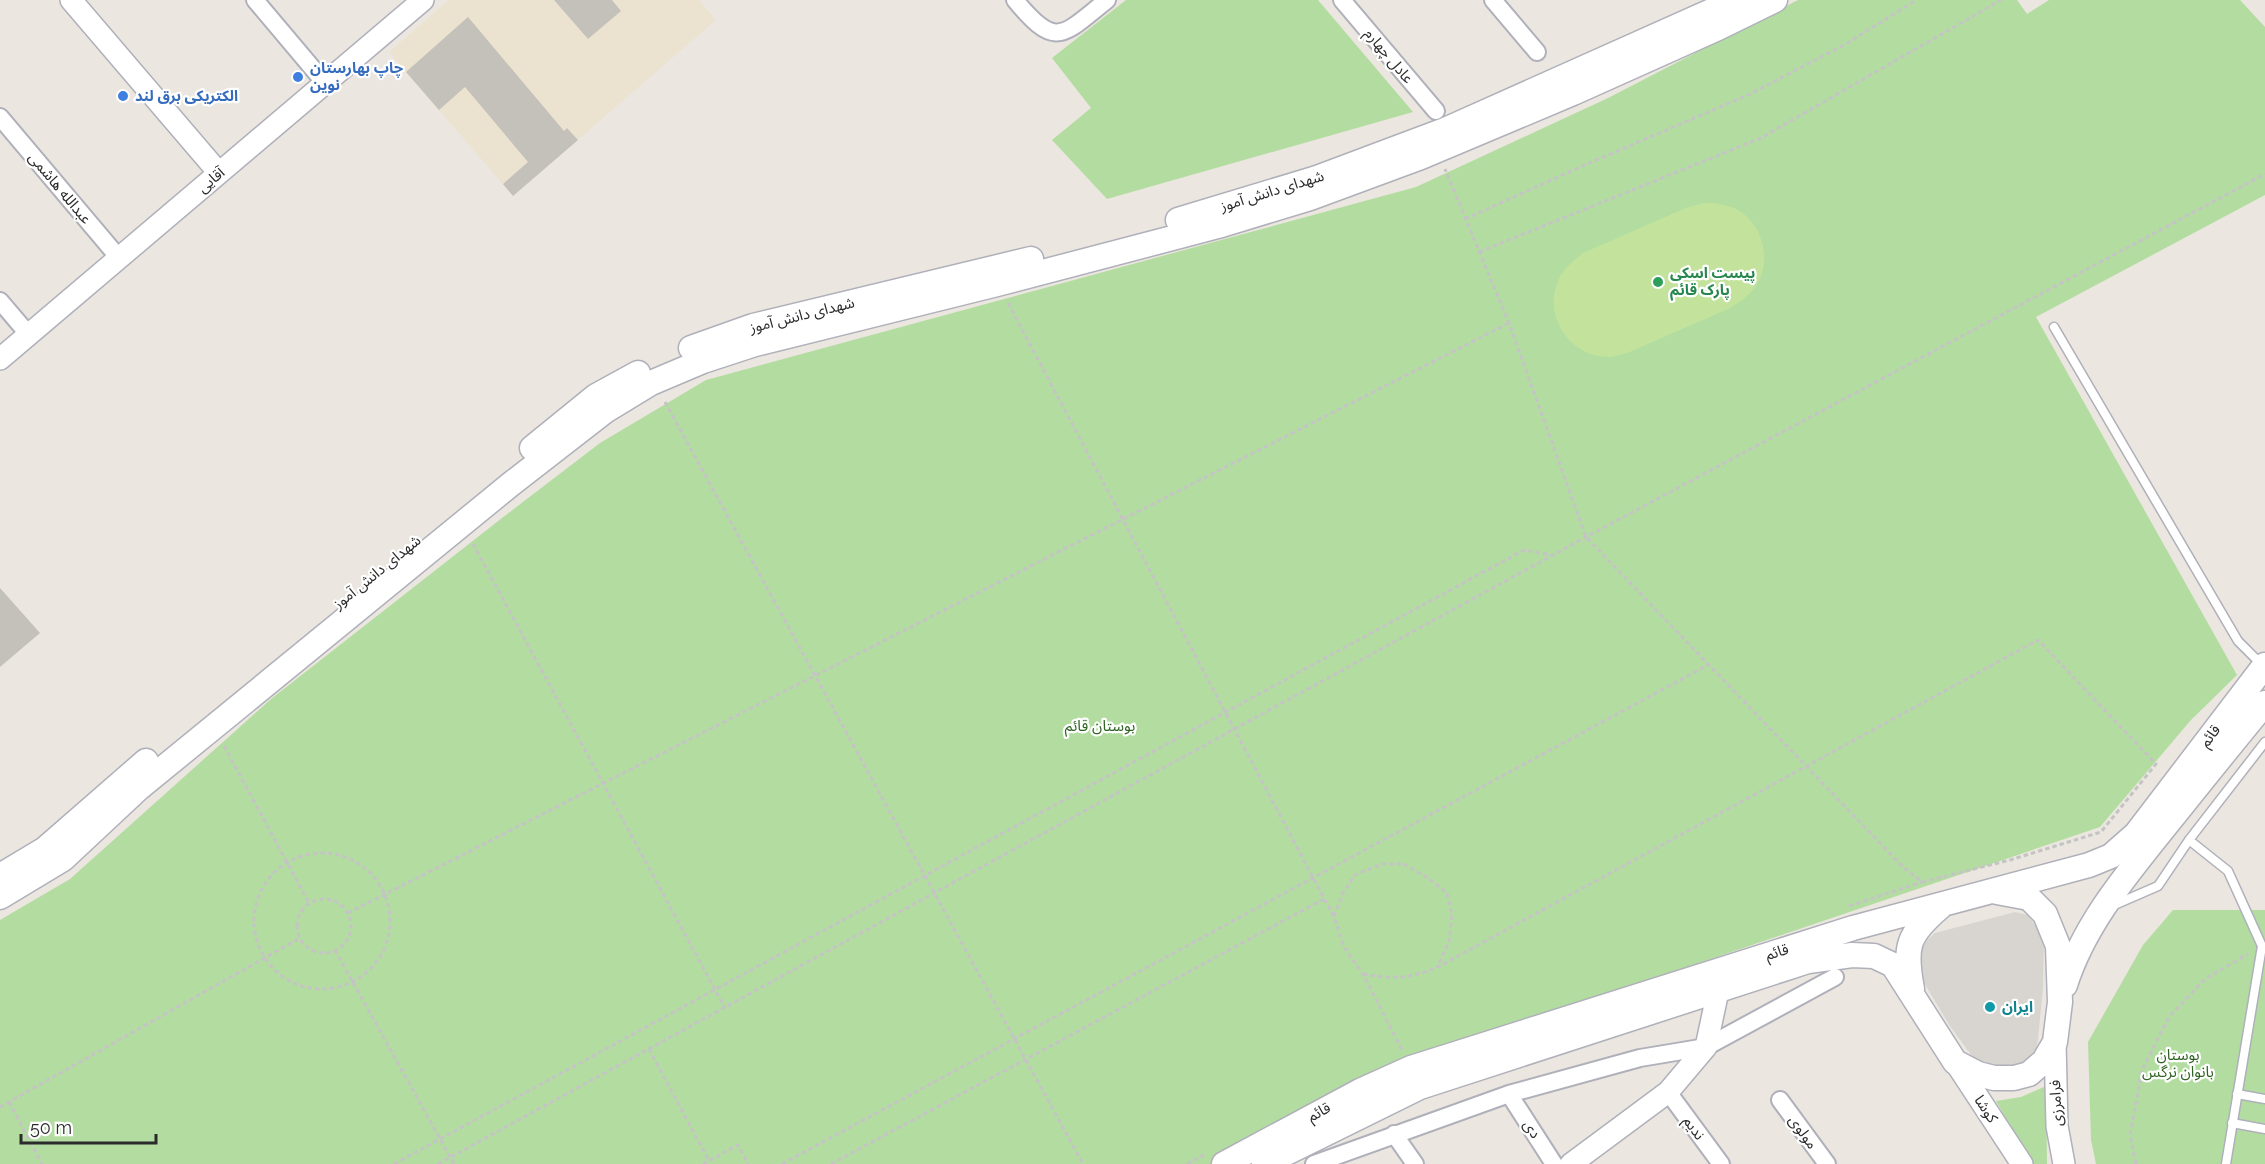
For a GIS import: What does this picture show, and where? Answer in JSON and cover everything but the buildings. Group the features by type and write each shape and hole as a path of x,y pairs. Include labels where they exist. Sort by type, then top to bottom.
{"main road":[{"name":"شهدای دانش آموز","path":"0,876 45,849 203,713 588,403 643,370 688,350 753,326 1128,235 1317,178 1445,130 1736,0"},
{"path":"0,897 63,859 139,788 511,484 605,411 651,383 703,361 755,344 998,284 1218,226 1310,198 1421,157 1573,93 1775,0"},
{"name":"قائم","path":"1224,1164 1360,1091 1411,1068 1853,928 2089,865 2112,856 2136,834 2265,666"},
{"name":"قائم","path":"2060,1002 2071,966 2085,936 2101,912 2138,860 2265,703"},
{"path":"1943,905 1921,923 1910,941 1907,961 1913,997 1955,1062 1986,1076 2014,1078 2029,1074 2044,1061 2055,1041 2060,1002 2058,946 2045,914 2029,898 1993,891"},
{"name":"قائم","path":"1264,1164 1420,1087 1808,961 1852,955 1874,956 1893,965 1913,997"}],"street":[{"path":"71,0 219,173"},
{"path":"255,0 325,83"},
{"name":"آقایی","path":"0,359 423,0"},
{"path":"1015,0 1031,20 1048,32 1060,33 1071,29 1107,0"},
{"name":"عادل چهارم","path":"1342,0 1436,111"},
{"path":"1494,0 1537,52"},
{"name":"عبدالله هاشمی","path":"0,117 119,258"},
{"path":"0,301 29,335"},
{"path":"1314,1164 1509,1094 1640,1058 1706,1047 1835,976"},
{"path":"1568,1164 1668,1092 1706,1047 1718,991"},
{"name":"فرامرزی","path":"2055,1041 2057,1126 2064,1164"},
{"name":"کوشا","path":"1955,1062 2014,1161"},
{"name":"ندیم","path":"1668,1092 1720,1164"},
{"name":"دی","path":"1509,1094 1568,1164"},
{"name":"مولوی","path":"1780,1100 1827,1164"},
{"path":"1394,1134 1415,1164"}],"lane":[{"path":"2054,327 2238,641 2265,666"},
{"path":"2101,912 2158,886 2189,840 2265,742"},
{"path":"2189,840 2228,871 2262,946 2226,1164"},
{"path":"2237,1094 2265,1099"},
{"path":"2232,1123 2265,1129"}],"path":[{"path":"1465,219 1748,95 1846,44 1916,0"},
{"path":"1479,252 1761,138 2001,0"},
{"path":"1363,974 1389,978 1413,977 1436,968 1806,766 2038,640 2156,765 2101,832 2010,860 1922,882 1903,867 1806,766 1708,665 1586,537 1509,324 1444,168"},
{"path":"438,1164 1586,537 2265,174"},
{"path":"1006,300 1334,917 1344,947 1363,974 1411,1068"},
{"path":"348,913 1509,324"},
{"path":"665,402 1083,1164"},
{"path":"473,544 725,1008"},
{"path":"394,1164 1524,550 1553,555"},
{"path":"782,1164 1708,665"},
{"path":"222,743 309,903"},
{"path":"331,853 354,860 372,874 385,894 390,914 389,934 382,954 370,970 353,982 334,989 314,989 295,984 278,973 265,958 256,938 254,916 258,895 270,876 286,862 308,854 331,853"},
{"path":"1334,917 1343,893 1354,875 1382,864 1404,864 1428,878 1447,893 1452,915 1449,942 1436,968"},
{"path":"326,898 335,901 348,913 351,921 348,939 335,950 319,952 311,950 300,938 299,915 309,903 326,898"},
{"path":"831,1164 1324,899"},
{"path":"0,1107 300,938"},
{"path":"2136,1164 2130,1135 2142,1071 2169,1017 2205,979 2262,946"},
{"path":"335,950 454,1164"},
{"path":"649,1049 709,1161"},
{"path":"9,1102 42,1164"},
{"path":"703,1164 738,1145 748,1164"}],"shaded area":[{"path":"449,0 699,0 716,20 513,196 389,52"},
{"name":"ایران","path":"2015,912 2028,915 2044,938 2043,988 2037,1049 2030,1061 2021,1068 1997,1070 1974,1059 1950,1026 1920,976 1921,951 1926,941 1935,933"}],"green space":[{"path":"1126,0 1318,0 1413,112 1107,199 1052,140 1091,108 1052,58"},
{"name":"بوستان قائم","path":"1798,0 2017,0 2027,14 2049,0 2240,0 2265,27 2265,195 2036,317 2237,675 2191,720 2100,827 1378,1072 1217,1164 0,1164 0,920 70,879 271,699 600,443 706,380 1416,187 1608,98"},
{"name":"پیست اسکی پارک قائم","path":"1704,203 1720,204 1736,209 1745,215 1759,233 1764,255 1763,266 1760,277 1750,293 1730,308 1627,353 1611,357 1595,355 1582,350 1572,342 1557,321 1554,308 1554,295 1558,281 1569,266 1583,253 1686,208"},
{"name":"بوستان بانوان نرگس","path":"2173,910 2265,910 2265,1164 2096,1164 2091,1140 2088,1042 2143,945"},
{"path":"2046,1086 2047,1164 2032,1164 1996,1101 2021,1097"}],"place":[{"name":"چاپ بهارستان نوين","path":"298,77"},
{"name":"الکتریکی برق لند","path":"123,96"},
{"name":"پیست اسکی پارک قائم","path":"1658,282"},
{"name":"ایران","path":"1990,1007"}]}
